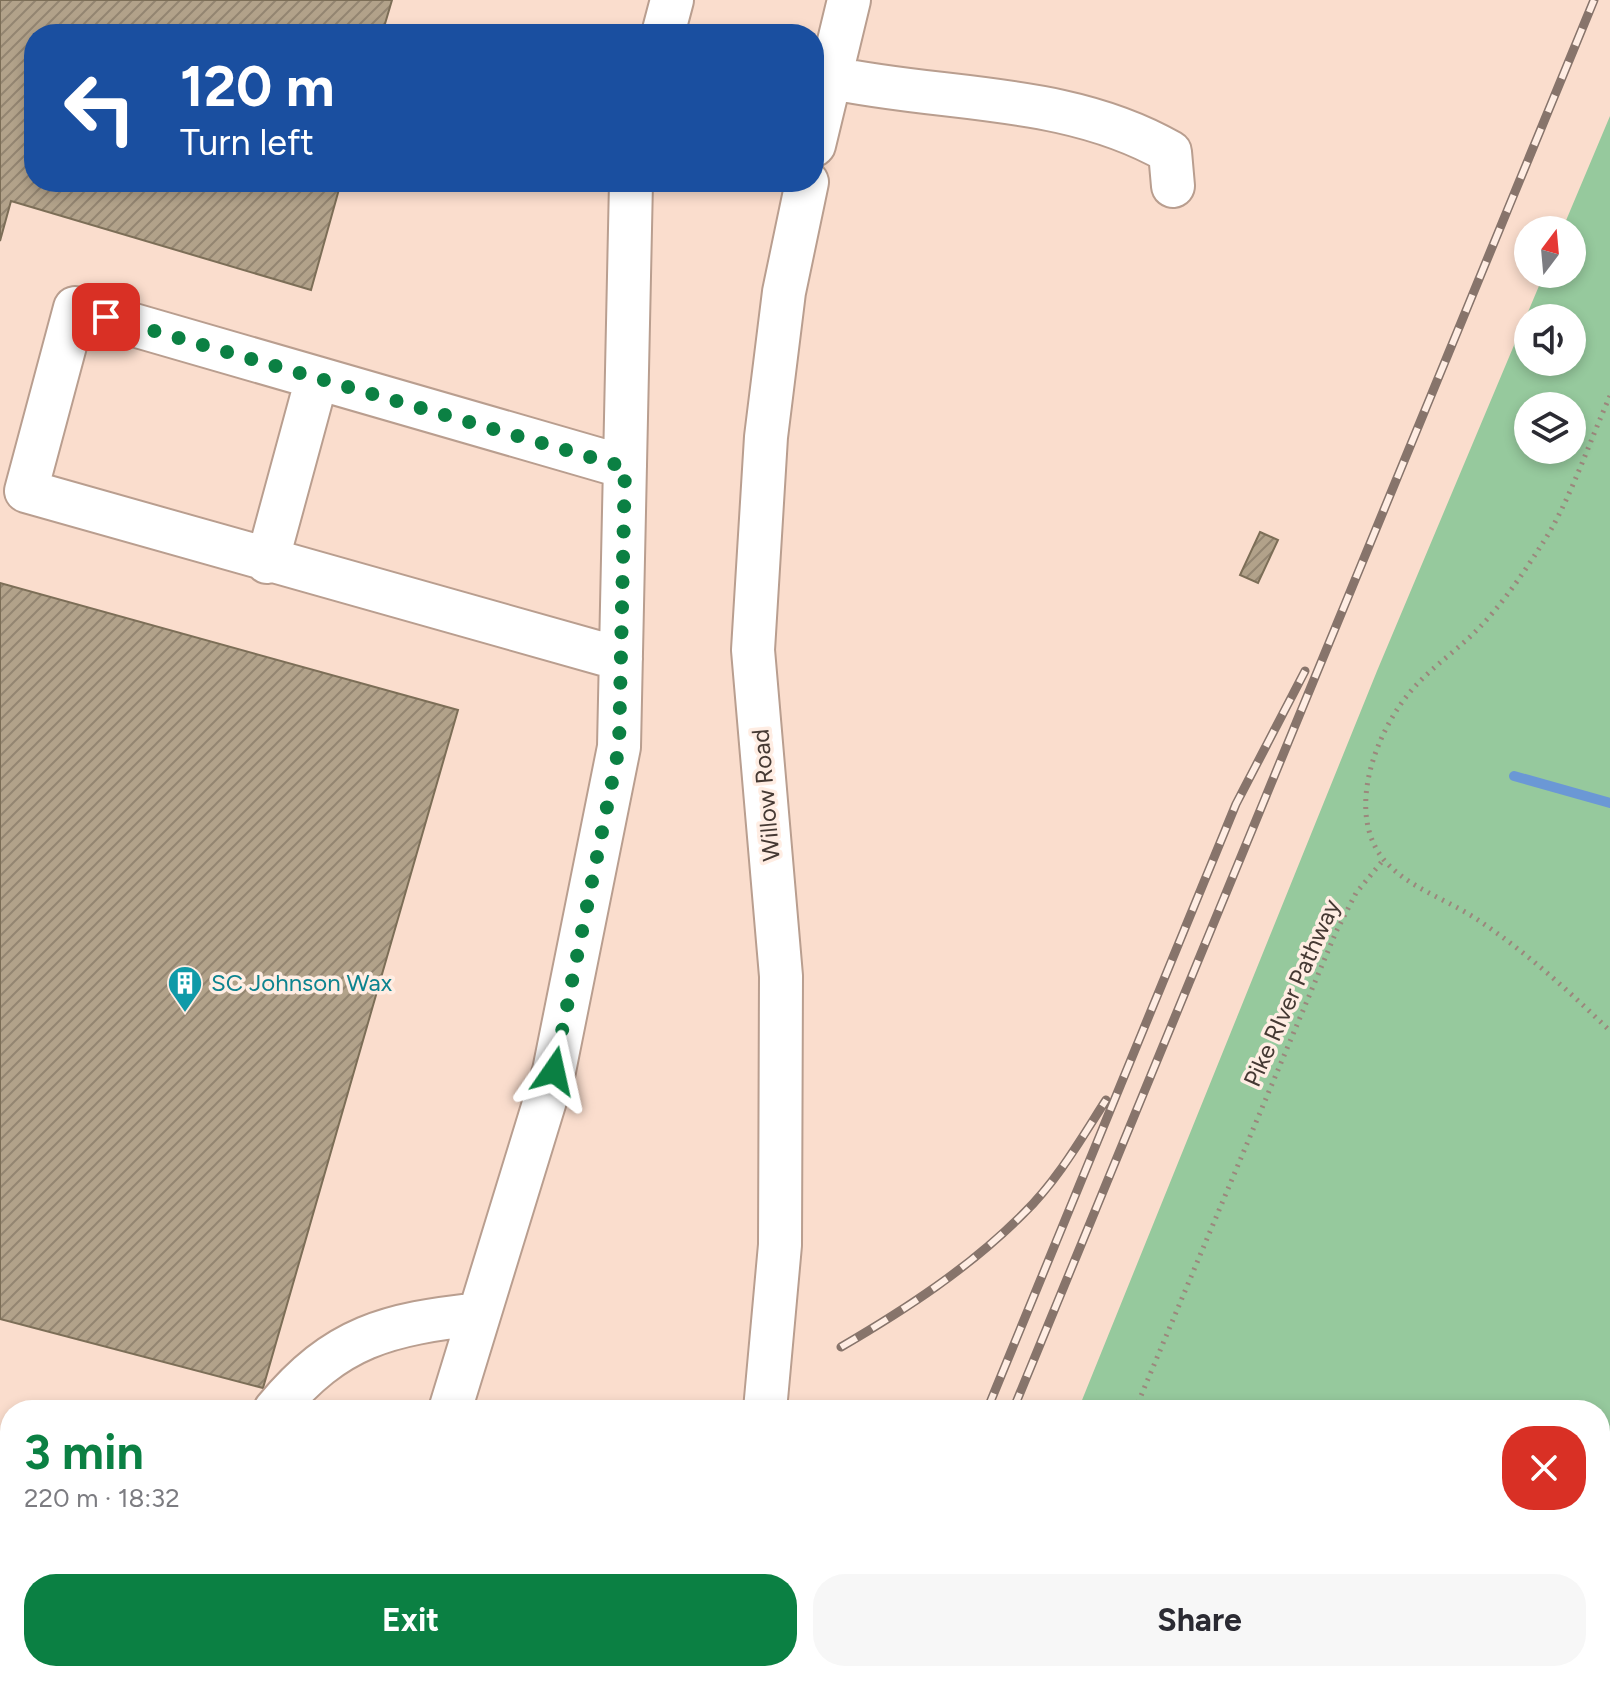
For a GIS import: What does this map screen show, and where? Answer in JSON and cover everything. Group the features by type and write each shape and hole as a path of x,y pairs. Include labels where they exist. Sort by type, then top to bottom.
{"street":[{"path":"666,24 672,0"},
{"path":"824,96 849,0"},
{"path":"828,77 869,86 1032,105 1136,132 1170,152 1173,186"},
{"path":"453,1400 554,1071 619,747 631,192"},
{"name":"Willow Road","path":"766,1400 780,1245 781,976 753,650 766,437 784,292 805,192"},
{"path":"621,659 267,562 26,491 75,308 625,467"},
{"path":"267,562 317,378"},
{"path":"285,1400 319,1367 366,1337 408,1322 479,1314"}],"path":[{"path":"1610,396 1544,542 1477,630 1437,663 1405,699 1379,746 1366,801 1372,840 1384,859 1404,877 1480,921 1570,992 1610,1031"},
{"name":"Pike RIver Pathway","path":"1139,1400 1336,932 1356,893 1384,859"}],"green space":[{"path":"1610,116 1610,1400 1082,1400 1377,671 1514,345 1514,376 1586,376 1586,304 1531,304 1538,288 1586,288 1586,216 1568,216"}],"building":[{"path":"0,0 392,0 385,24 24,24 24,192 338,192 311,290 11,201 0,241"},
{"path":"1260,532 1278,540 1258,583 1240,575"},
{"name":"SC Johnson Wax","path":"0,583 458,710 263,1388 0,1319"}],"waterway":[{"path":"1514,776 1610,803"}],"railway":[{"path":"1017,1400 1594,0"},
{"path":"991,1400 1236,804 1305,671"},
{"path":"841,1347 936,1286 1002,1234 1047,1188 1106,1100"}],"place":[{"name":"SC Johnson Wax","path":"185,1014"}],"route":[{"path":"106,317 625,467 619,747 554,1071"}]}
